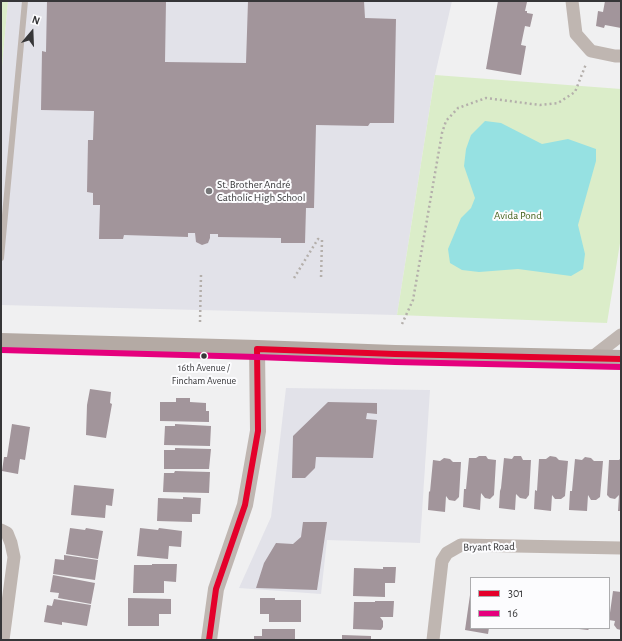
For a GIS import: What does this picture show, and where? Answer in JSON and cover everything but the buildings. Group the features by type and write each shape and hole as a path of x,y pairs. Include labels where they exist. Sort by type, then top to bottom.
{"main road":[{"path":"1,342 381,354 621,359"}],"street":[{"path":"572,1 576,34 591,51 621,56"},
{"path":"590,359 621,335"},
{"path":"209,640 216,589 245,505 258,431 257,349"},
{"path":"1,530 7,533 14,557 2,640"},
{"name":"Bryant Road","path":"433,640 442,560 447,553 460,546 621,548"}],"lane":[{"path":"1,258 25,1"}],"path":[{"path":"402,324 413,300 442,133 446,122 458,108 486,98 540,105 558,103 575,92 591,51"},
{"path":"294,278 318,240 322,240 321,278"},
{"path":"200,322 201,275"}],"shaded area":[{"name":"St. Brother André Catholic High School","path":"8,1 452,1 435,75 397,315 1,305 1,77"},
{"path":"286,388 430,390 420,543 327,540 321,594 239,588 271,517"}],"green space":[{"path":"1,1 8,1 1,77"},
{"name":"Avida Pond","path":"435,75 621,89 621,237 607,323 397,315"}],"water":[{"name":"Avida Pond","path":"485,121 501,123 542,144 568,139 596,149 596,161 578,225 585,254 583,269 571,276 518,269 479,272 462,270 450,263 448,249 461,218 471,208 475,198 464,166 466,149 471,135"}],"transit line":[{"name":"301","path":"257,349 395,354 621,359"},
{"name":"301","path":"209,640 216,589 245,505 258,431 257,349"},
{"name":"16","path":"1,350 621,367"}],"place":[{"name":"St. Brother André Catholic High School","path":"209,191"},
{"name":"16th Avenue / Fincham Avenue","path":"204,356"}]}
